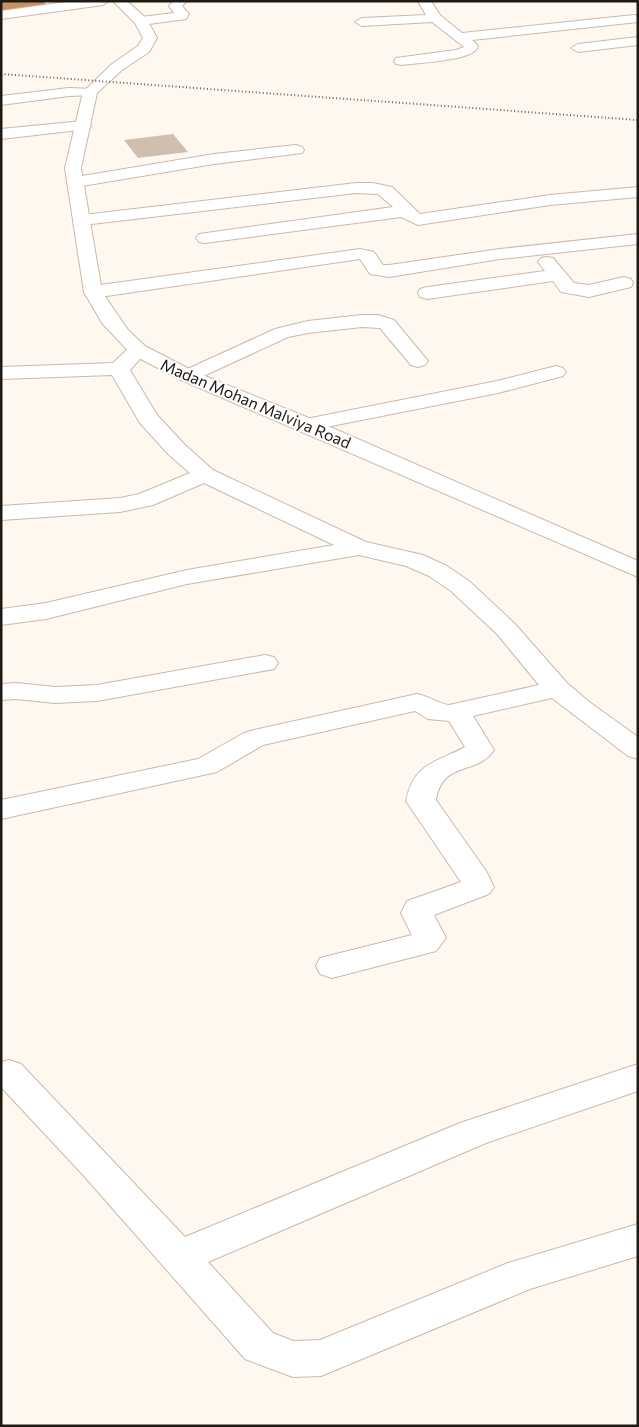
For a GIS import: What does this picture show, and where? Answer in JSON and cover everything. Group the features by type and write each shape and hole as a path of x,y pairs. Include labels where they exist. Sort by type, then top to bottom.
{"main road":[{"path":"1,15 103,1"},
{"path":"1,101 69,92 90,92 117,67 144,49 150,38 141,21 119,1"},
{"path":"141,21 181,16 182,14 176,6 181,1"},
{"path":"401,61 444,57 468,51 472,46 435,18 424,1"},
{"path":"459,37 636,23 632,4"},
{"path":"362,22 435,18"},
{"path":"578,48 638,41"},
{"path":"1,86 58,87 69,92"},
{"name":"Madan Mohan Malviya Road","path":"90,92 73,168 93,292 108,319 138,350 188,376 306,425 638,570"},
{"path":"1,134 83,126"},
{"path":"76,182 214,160 296,150"},
{"path":"82,220 362,188 382,189 404,211 413,218 421,220 550,200 638,192"},
{"path":"618,194 637,209"},
{"path":"205,238 404,211"},
{"path":"93,292 360,254 368,256 377,270 385,271 538,249 638,239"},
{"path":"538,249 568,288 580,291 597,290 624,283"},
{"path":"426,294 558,274"},
{"path":"188,376 282,334 308,327 362,320 378,321 387,324 418,361"},
{"path":"1,373 119,368 138,350"},
{"path":"119,368 148,418 177,450 205,475 359,548 414,560 438,572 460,586 506,629 557,689 578,707 638,750"},
{"path":"306,425 488,389 556,372"},
{"path":"1,513 120,505 145,500 205,475"},
{"path":"1,617 46,611 187,577 359,548"},
{"path":"1,692 20,690 41,694 70,695 97,693 265,663"},
{"path":"1,810 207,766 254,739 334,720 417,702 422,703 432,712 441,714 457,712 557,689"},
{"path":"332,966 425,943 430,938 417,913 418,909 478,888 476,878 421,801 422,791 440,768 471,756 480,750 457,712"},
{"path":"10,1074 259,1346 293,1359 321,1358 522,1275 638,1240"},
{"path":"179,1257 473,1133 638,1077"}],"shaded area":[{"path":"1,1 42,1 49,6 1,13"}],"building":[{"path":"173,134 188,152 138,158 124,140"}],"railway":[{"path":"1,74 638,120"}]}
